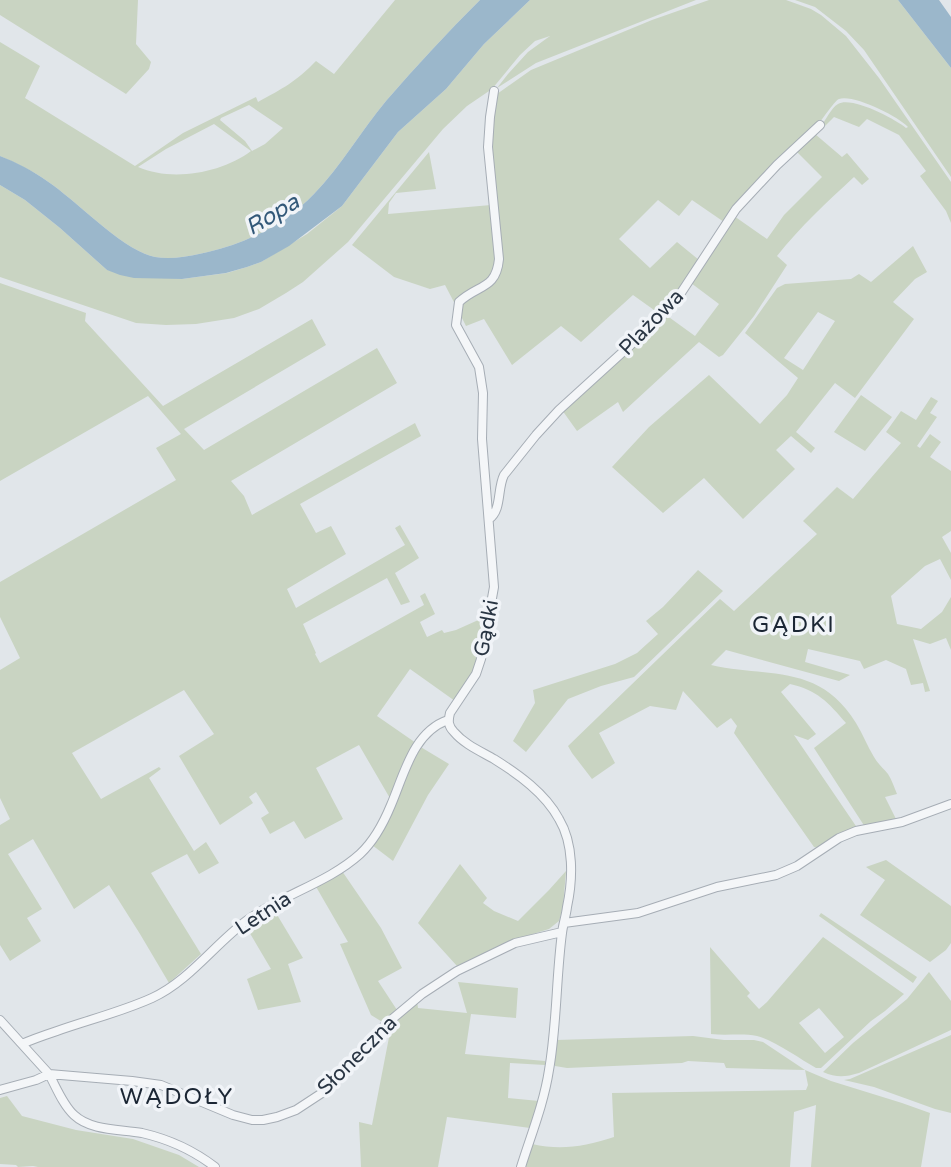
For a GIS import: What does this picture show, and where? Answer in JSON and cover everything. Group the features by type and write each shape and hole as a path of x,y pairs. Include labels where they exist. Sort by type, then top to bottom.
{"street":[{"name":"Gądki","path":"448,720 476,674 494,587 483,451 481,377 479,367 456,325 459,302 467,294 494,279 498,271 488,147 489,117 494,91"},
{"name":"Plażowa","path":"489,519 496,511 502,479 536,435 559,410 659,319 677,299 736,209 777,165 820,125"},
{"path":"448,720 455,734 466,743 497,761 543,796 561,821 570,855 570,889 563,928 550,1069 521,1167"},
{"name":"Letnia","path":"22,1044 132,1006 165,991 246,921 340,869 360,854 383,822 414,750 439,723 448,720"},
{"name":"Słoneczna","path":"48,1074 161,1085 233,1115 252,1120 277,1117 296,1110 325,1091 340,1078 385,1025 422,994 457,971 514,943 563,928 638,913 717,887 776,875 797,866 839,838 856,831 902,822 951,804"},
{"path":"0,1020 48,1074 69,1109 85,1122 161,1139 188,1149 215,1167"},
{"path":"0,1090 48,1074"}],"green space":[{"path":"0,0 138,0 136,44 151,62 149,69 126,94 0,15"},
{"path":"395,0 480,0 386,101 314,194 279,223 223,248 175,258 142,253 114,235 59,189 24,167 0,156 0,42 40,66 25,98 135,166 183,133 256,97 258,102 275,93 316,61 334,74","holes":["249,105 283,128 265,144 252,151 245,141 220,120","214,124 251,151 226,165 196,173 166,174 138,167"]},
{"path":"530,0 696,0 536,63 497,88 528,52 550,36 535,41 492,89 467,106 443,129 348,242 303,282 259,309 234,318 196,324 136,323 0,277 0,185 25,200 107,270 182,279 227,273 261,262 307,234 342,206 398,132 446,89 484,44"},
{"path":"709,0 786,0 821,15 846,36 879,78 951,182 951,223 946,211 920,176 926,171 899,135 867,119 859,127 834,117 824,127 821,126 835,106 844,102 863,106 908,127 875,107 846,98 839,99 815,128 724,222 692,200 679,216 658,200 619,239 650,268 677,242 699,260 661,315 633,295 581,342 561,326 512,365 484,319 466,326 459,312 463,300 498,278 490,146 497,94 531,70 652,20"},
{"path":"795,0 898,0 951,68 951,177 864,50 846,31 815,7"},
{"path":"815,134 842,157 847,153 869,179 862,185 854,177 786,245 777,256 787,265 754,316 723,355 719,357 699,342 623,412 618,402 577,431 562,410 666,315 695,336 719,304 691,283 734,216 767,239 784,215 822,177 796,151"},
{"path":"429,152 436,189 396,193 389,203 388,214 491,205 496,253 494,274 465,293 456,306 445,285 430,289 394,277 352,245"},
{"path":"913,246 927,272 915,279 893,302 914,319 855,398 835,383 796,432 815,448 811,453 791,436 776,450 795,469 743,519 704,478 663,513 612,467 649,427 709,375 760,424 787,395 798,378 745,333 777,288 785,284 851,279 859,274 871,282","holes":["818,312 835,321 803,370 784,358"]},
{"path":"0,283 86,313 85,321 163,406 312,319 326,345 184,429 204,450 377,348 397,383 231,481 244,496 252,515 415,423 421,436 300,504 316,533 331,526 346,554 287,589 296,608 405,545 395,528 400,525 419,558 395,573 410,602 401,605 387,578 303,624 320,663 424,605 420,596 425,593 435,614 420,622 427,637 442,630 444,633 456,630 485,617 476,667 455,701 410,669 377,716 416,743 401,767 391,800 359,745 316,768 343,819 305,839 294,821 270,834 261,818 269,813 256,792 249,797 253,803 220,825 179,756 214,734 184,690 72,753 101,799 159,767 161,769 149,778 194,851 206,842 219,863 199,874 187,854 151,873 201,954 169,983 109,885 74,909 33,839 8,854 42,909 27,918 41,941 10,961 0,945 0,825 10,819 0,798 0,670 20,658 0,617 0,582 176,480 156,448 181,434 148,396 0,481"},
{"path":"861,395 892,417 865,451 834,432"},
{"path":"931,397 938,401 930,413 937,417 917,446 920,448 930,434 941,442 930,457 951,471 951,531 942,537 951,553 951,580 940,559 925,566 891,596 897,624 921,629 942,612 951,597 951,650 946,638 930,644 913,639 930,691 925,692 923,683 911,685 906,669 886,660 864,669 860,661 808,649 805,662 850,675 839,681 726,650 711,665 791,676 826,690 842,704 856,723 889,776 897,794 885,797 897,821 865,827 814,748 846,723 821,698 790,684 781,692 816,734 808,740 794,735 858,829 818,848 814,847 734,733 737,726 731,718 717,728 683,691 676,710 650,706 599,733 615,763 592,779 568,746 720,599 734,611 817,534 803,521 837,487 853,499 901,443 886,432 901,411 916,420"},
{"path":"698,570 723,591 634,677 568,699 526,752 513,741 535,703 533,690 615,664 637,653 658,634 646,621"},
{"path":"419,746 449,764 428,795 393,861 372,845"},
{"path":"886,860 951,906 951,943 930,962 860,915 885,880 866,867"},
{"path":"460,864 487,898 483,903 518,921 566,871 559,921 549,929 517,939 457,966 418,923"},
{"path":"342,871 381,928 402,968 378,981 397,1010 384,1023 371,1015 340,944 348,942 315,885"},
{"path":"273,908 303,958 288,964 301,1002 258,1010 247,979 271,969 245,925"},
{"path":"821,913 917,977 913,983 819,916"},
{"path":"823,937 904,994 821,1068 816,1068 764,1038 711,1034 710,947 750,993 747,996 759,1009","holes":["819,1008 844,1037 825,1053 799,1023"]},
{"path":"929,972 951,1001 951,1030 859,1073 841,1076 823,1072 853,1043 907,999"},
{"path":"458,982 518,988 516,1018 471,1014 465,1054 545,1061 545,1065 510,1063 508,1098 539,1101 530,1128 447,1117 438,1167 361,1167 359,1122 372,1125 391,1027 417,1001 418,1008 467,1013"},
{"path":"951,1035 951,1113 874,1087 844,1080 850,1079"},
{"path":"693,1036 763,1042 805,1070 726,1068 724,1063 688,1061 567,1068 555,1066 554,1063 556,1040"},
{"path":"805,1070 930,1113 921,1167 811,1167 816,1105 794,1112 790,1167 525,1167 532,1144 573,1146 614,1137 612,1093 806,1090 808,1085"},
{"path":"7,1096 22,1116 76,1130 133,1139 179,1155 199,1167 18,1167 0,1164 0,1098"}],"water":[{"path":"480,0 530,0 484,44 446,89 398,132 342,206 289,246 261,262 226,273 182,279 120,275 107,270 25,200 0,185 0,156 42,177 114,235 142,253 155,257 189,256 238,243 279,223 314,194 386,101"},
{"path":"898,0 939,0 951,17 951,68"}],"district":[{"name":"GĄDKI","path":"794,624"},
{"name":"WĄDOŁY","path":"177,1096"}],"water label":[{"name":"Ropa","path":"272,214"}]}
